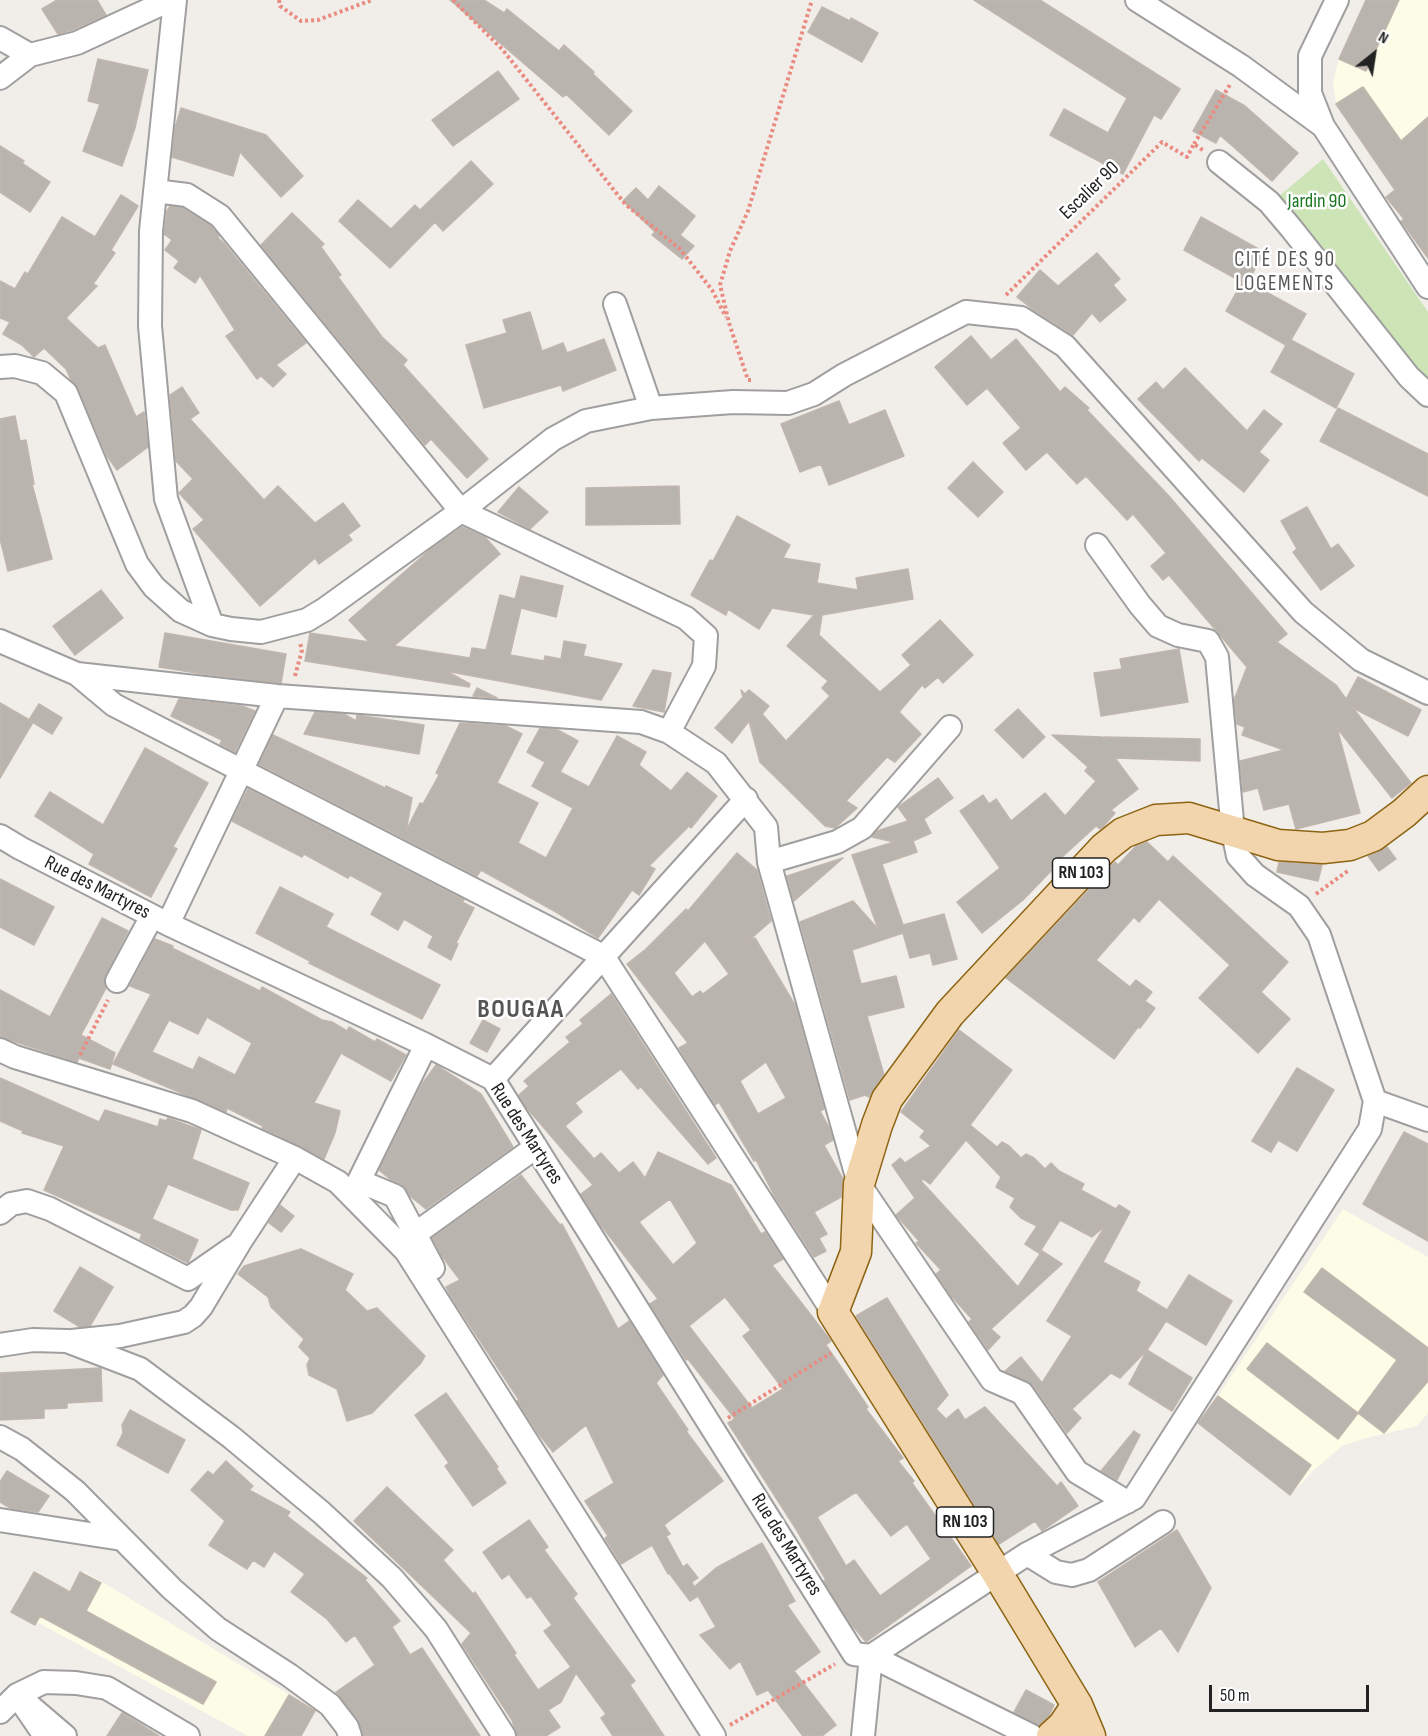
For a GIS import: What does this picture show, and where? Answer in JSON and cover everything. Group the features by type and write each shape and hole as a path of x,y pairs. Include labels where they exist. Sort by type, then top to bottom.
{"main road":[{"name":"RN 103","path":"1090,1736 1077,1705 997,1573 833,1312 856,1252 859,1184 877,1125 887,1099 950,1013 1104,848 1123,833 1156,820 1189,818 1278,845 1323,848 1350,845 1381,830 1428,791"},
{"path":"1052,1736 1077,1705"}],"street":[{"path":"0,78 30,55 77,43 170,0"},
{"path":"175,0 151,231 150,326 166,499 212,626"},
{"path":"1137,0 1241,66 1323,126"},
{"path":"1336,0 1310,56 1310,93 1323,126 1428,286"},
{"path":"0,38 30,55"},
{"path":"1219,162 1269,202 1409,377 1428,395"},
{"path":"155,191 187,195 220,216 461,511 686,618 706,636 704,666 669,732"},
{"path":"615,304 651,408"},
{"path":"0,367 15,366 42,373 66,393 137,564 154,587 181,611 212,626 261,632 307,620 325,609 461,511 553,439 586,421 651,408 733,402 788,403 814,394 844,375 966,312 1021,318 1065,346 1303,612 1361,660 1428,693"},
{"path":"862,1655 1027,1554 1134,1498 1370,1129 1375,1101 1319,934 1299,906 1255,875 1238,856 1233,832 1217,657 1208,641 1178,635 1158,626 1097,545"},
{"path":"0,642 77,674 284,697 642,722 669,732 716,763 766,827 769,862 859,1184 992,1380 1022,1393 1077,1472 1127,1502"},
{"path":"77,674 114,705 603,956 833,1312"},
{"path":"117,981 160,920 284,697"},
{"path":"769,862 837,842 862,828 950,727"},
{"path":"493,1080 746,799"},
{"name":"Rue des Martyres","path":"0,836 160,920 426,1045 493,1080 713,1428 862,1655"},
{"path":"349,1181 426,1045"},
{"path":"0,1050 15,1057 192,1111 349,1181 395,1196 436,1273 444,1310"},
{"path":"1375,1101 1428,1120"},
{"path":"415,1234 536,1147"},
{"path":"0,1345 33,1340 67,1341 120,1336 184,1322 201,1307 295,1158"},
{"path":"349,1181 406,1251 713,1735"},
{"path":"0,1213 11,1204 27,1201 50,1209 188,1279 240,1242"},
{"path":"67,1341 140,1369 231,1437 322,1513 392,1578 436,1629 504,1736"},
{"path":"0,1437 22,1449 75,1491 172,1588 218,1629 330,1704 347,1727 350,1736"},
{"path":"0,1520 122,1539"},
{"path":"1027,1554 1056,1572 1072,1575 1089,1570 1163,1522"},
{"path":"862,1655 863,1736"},
{"path":"862,1655 1032,1736"},
{"path":"0,1712 17,1695 44,1682 76,1683 107,1688 188,1736"},
{"path":"17,1695 45,1736"},
{"path":"17,1695 65,1736"}],"path":[{"path":"279,0 280,6 301,21 318,20 372,0"},
{"path":"453,0 502,49 625,204 680,249 711,290 729,323"},
{"path":"760,380 748,380 729,323 720,285 730,251 748,211 812,0"},
{"path":"1219,162 1194,144 1241,66"},
{"name":"Escalier 90","path":"986,314 1162,142 1187,157 1194,144"},
{"path":"284,697 302,650 294,623"},
{"path":"1299,906 1348,872 1358,842"},
{"path":"70,1074 117,981"},
{"path":"713,1428 851,1341"},
{"path":"713,1735 862,1655"}],"shaded area":[{"path":"1366,0 1428,0 1428,164 1394,190 1336,104 1333,82 1339,59"},
{"path":"1343,1209 1428,1257 1428,1413 1417,1426 1342,1446 1290,1495 1198,1423"},
{"path":"84,1571 315,1710 301,1736 248,1736 20,1613 40,1576 72,1592"}],"green space":[{"name":"Jardin 90","path":"1323,159 1428,312 1428,381 1277,198"}],"building":[{"path":"57,0 97,0 106,15 58,34 42,9"},
{"path":"450,0 484,0 504,13 507,9 559,51 564,45 632,111 609,135 566,94 563,97"},
{"path":"974,0 1040,0 1180,89 1161,119 1154,115 1123,174 1050,135 1064,109 1108,133 1127,98"},
{"path":"1366,0 1399,0 1366,71 1339,59"},
{"path":"822,7 850,21 851,18 878,33 862,62 808,32"},
{"path":"98,59 148,70 135,128 122,166 83,151 100,104 88,101"},
{"path":"498,71 519,99 453,146 432,120"},
{"path":"1363,87 1401,141 1428,117 1428,258 1401,221 1404,219 1386,197 1395,190 1336,104"},
{"path":"1216,90 1245,106 1298,153 1272,181 1220,135 1216,143 1193,131"},
{"path":"181,108 266,135 303,176 281,197 240,152 233,176 172,157 175,128"},
{"path":"0,146 24,161 22,163 50,182 30,212 0,192"},
{"path":"471,161 493,184 443,231 435,222 390,268 339,221 358,200 391,229 415,205 420,210"},
{"path":"659,186 695,216 680,235 694,246 682,259 652,235 655,232 623,201 636,188 648,200"},
{"path":"121,195 138,206 111,250 115,253 93,284 97,286 66,318 98,348 105,345 136,417 144,412 148,447 117,470 107,456 78,388 66,369 44,348 34,357 22,345 3,334 10,322 0,318 0,281 15,289 25,272 28,274 62,217 95,237"},
{"path":"170,206 182,208 211,226 219,236 218,238 306,343 276,365 286,374 273,387 261,376 257,379 226,336 235,330 200,275 195,283 174,268 179,261 165,250 172,240 164,234 167,211"},
{"path":"292,213 324,244 321,247 341,275 338,277 382,337 407,360 403,365 488,459 467,478 431,439 425,445 261,245"},
{"path":"1201,217 1264,252 1248,282 1306,314 1291,340 1354,374 1336,408 1271,372 1286,345 1226,311 1242,282 1184,250"},
{"path":"1097,253 1120,279 1113,285 1126,300 1100,322 1092,313 1073,335 1017,297 1040,270 1058,286"},
{"path":"530,312 542,351 563,343 567,353 604,339 616,370 563,391 561,385 484,408 466,345 507,333 503,320"},
{"path":"971,336 991,360 1016,339 1060,392 1065,387 1089,408 1087,410 1168,495 1287,634 1277,642 1336,685 1346,699 1358,677 1421,710 1408,736 1353,708 1411,783 1392,798 1337,728 1360,813 1296,829 1289,804 1264,810 1258,788 1243,792 1240,761 1284,750 1242,735 1245,727 1237,724 1234,700 1247,667 1169,575 1163,580 1151,566 1166,553 1133,514 1127,520 1086,476 1077,484 1047,452 1026,470 1003,443 1021,428 987,388 967,405 935,367"},
{"path":"1185,368 1247,431 1264,410 1282,424 1259,452 1269,460 1244,492 1202,458 1199,461 1138,399 1156,382 1163,390"},
{"path":"182,387 199,413 190,419 264,500 278,486 315,523 343,503 360,526 348,535 352,540 319,564 315,558 260,606 193,529 204,520 179,493 193,479 176,461 170,395"},
{"path":"839,401 849,425 885,410 904,456 829,485 821,464 800,472 781,424"},
{"path":"1338,408 1428,454 1428,496 1320,441"},
{"path":"15,416 20,441 26,440 34,484 32,484 52,559 8,571 0,539 0,419"},
{"path":"973,462 1003,492 978,517 948,488"},
{"path":"679,486 680,524 586,525 586,488"},
{"path":"519,487 548,512 530,529 498,512"},
{"path":"1307,507 1331,549 1338,544 1354,566 1321,590 1293,552 1297,549 1281,521"},
{"path":"737,516 790,545 783,558 820,564 817,583 858,590 856,578 908,569 913,599 822,615 819,635 880,692 911,665 902,655 940,620 973,655 943,683 938,677 925,688 922,685 899,712 921,734 895,762 887,757 846,801 857,808 835,828 825,826 760,762 749,721 732,743 715,728 743,697 741,690 745,694 749,690 769,706 762,714 786,741 830,696 822,688 828,681 787,646 814,615 772,608 759,629 728,609 726,615 691,595 710,560 713,561"},
{"path":"462,527 485,537 500,554 394,646 470,658 472,648 486,650 500,595 515,599 521,576 563,586 556,617 521,608 510,655 544,661 545,656 561,659 564,641 586,645 583,656 622,664 601,700 446,671 470,684 469,687 305,661 310,633 369,642 349,620 432,548"},
{"path":"101,590 123,618 75,655 53,626"},
{"path":"165,633 286,654 281,683 159,667"},
{"path":"1179,649 1188,702 1101,716 1094,673 1122,669 1120,659"},
{"path":"653,670 671,673 664,712 633,706"},
{"path":"477,688 497,698 473,696"},
{"path":"179,699 242,706 255,711 235,752 220,744 222,740 171,716"},
{"path":"0,703 33,722 0,778"},
{"path":"39,704 62,718 52,734 29,720"},
{"path":"1018,709 1045,737 1023,758 995,730"},
{"path":"315,712 344,714 356,721 357,715 424,725 419,754 304,734"},
{"path":"460,723 506,726 522,734 497,783 538,803 518,843 546,858 573,808 532,786 545,762 527,752 540,728 556,729 578,741 560,772 589,787 617,736 646,752 639,765 671,791 687,772 717,796 691,828 689,826 649,866 655,869 639,895 632,890 598,938 481,870 477,876 259,764 273,735 385,788 386,786 412,798 406,831 420,803 423,804 439,775 436,773"},
{"path":"1052,735 1105,739 1104,737 1200,739 1200,761 1115,758 1138,789 1111,810 1115,813 1103,827 1100,829 1096,826 1050,868 1052,870 1023,900 982,933 957,902 1000,868 960,811 983,795 989,804 996,799 1011,821 1045,793 1065,816 1096,781 1085,771 1088,767"},
{"path":"145,748 208,783 173,847 177,849 151,897 89,864 94,854 35,816 50,792 103,825"},
{"path":"938,778 953,798 924,819 931,833 913,841 917,852 882,864 903,925 944,914 957,959 933,965 930,953 910,958 903,933 852,950 861,984 896,976 904,1007 867,1016 884,1075 869,1097 865,1095 850,1100 800,922 853,901 878,929 852,855 894,842 872,837 877,831 908,821 898,807"},
{"path":"248,789 464,900 462,902 474,908 456,943 458,944 451,960 428,947 433,936 404,919 398,930 371,914 383,893 350,875 348,878 304,854 302,857 232,821"},
{"path":"1147,842 1168,862 1173,856 1288,962 1261,992 1290,1019 1258,1053 1199,998 1230,965 1159,899 1139,922 1134,917 1096,960 1130,987 1136,980 1152,992 1145,1001 1155,1008 1114,1059 1006,978 1115,862 1118,865 1136,846"},
{"path":"1387,847 1396,859 1379,871 1368,856"},
{"path":"737,853 757,870 771,921 747,942 755,938 795,1005 824,1109 820,1111 833,1140 824,1145 843,1179 841,1197 814,1212 827,1234 819,1238 826,1251 814,1257 775,1197 756,1160 754,1161 719,1102 715,1105 679,1048 688,1043 627,964 646,949 686,909 688,911","holes":["705,941 729,974 703,994 700,991 692,997 674,973","766,1062 786,1098 758,1114 740,1081"]},
{"path":"843,858 794,901 787,876"},
{"path":"1279,862 1322,865 1318,881 1277,872"},
{"path":"0,879 54,907 34,945 0,927"},
{"path":"280,887 333,914 326,927 440,985 422,1019 309,963 310,961 256,933"},
{"path":"102,918 128,931 105,975 106,988 81,1035 115,1053 110,1069 79,1058 77,1062 0,1037 0,990 50,1017"},
{"path":"155,939 260,991 262,987 322,1020 332,1022 347,1031 349,1027 375,1042 377,1039 406,1055 391,1081 341,1053 314,1103 340,1111 335,1133 324,1159 227,1108 226,1112 113,1064 151,994 130,986","holes":["207,1017 252,1043 235,1075 199,1057 193,1070 152,1052 169,1020 198,1034"]},
{"path":"611,994 716,1158 708,1164 641,1087 638,1089 621,1069 575,1103 582,1112 565,1126 594,1159 601,1153 619,1173 633,1162 645,1178 658,1152 731,1185 761,1234 765,1232 783,1259 772,1265 831,1341 826,1345 868,1407 866,1409 903,1458 898,1461 971,1566 866,1642 851,1624 824,1581 826,1580 796,1529 728,1423 735,1419 688,1359 686,1360 650,1304 658,1299 600,1224 581,1194 593,1185 526,1107 519,1095 529,1086 524,1081 570,1042 566,1037 583,1024 580,1020","holes":["670,1199 697,1243 673,1265 639,1222","725,1297 751,1330 743,1336 783,1389 752,1408 689,1326","856,1492 891,1536 907,1524 931,1559 880,1596 854,1560 846,1566 817,1517"]},
{"path":"483,1020 500,1029 487,1052 470,1043"},
{"path":"959,1030 1012,1070 970,1125 997,1147 1002,1142 1021,1158 1026,1154 1034,1158 1045,1169 1051,1163 1059,1171 1084,1184 1081,1190 1116,1209 1119,1205 1130,1212 1103,1262 1140,1282 1136,1291 1167,1310 1189,1275 1232,1301 1206,1345 1166,1321 1147,1350 1120,1378 1111,1373 1072,1409 1081,1418 1067,1433 1033,1385 1005,1371 1021,1357 1042,1383 1072,1336 1047,1321 1105,1226 1092,1237 1060,1220 1039,1253 1025,1244 1037,1226 1021,1218 1010,1207 1015,1198 996,1187 1001,1177 966,1140 930,1184 923,1179 921,1181 1018,1287 1042,1251 1062,1264 991,1329 1000,1337 988,1350 969,1322 972,1319 952,1297 936,1274 941,1270 916,1243 919,1241 896,1215 915,1198 892,1165 900,1158 905,1163 931,1146 920,1137 925,1131 901,1112"},
{"path":"436,1065 481,1094 513,1147 426,1209 410,1196 401,1184 391,1180 379,1170 422,1084"},
{"path":"1297,1068 1334,1090 1297,1151 1278,1140 1271,1152 1252,1141"},
{"path":"0,1078 99,1122 105,1110 158,1127 160,1119 166,1121 168,1118 201,1130 192,1159 249,1183 238,1210 231,1210 168,1184 152,1219 198,1240 188,1263 140,1239 142,1234 44,1190 64,1146 22,1133 23,1131 0,1121"},
{"path":"1404,1132 1428,1144 1428,1241 1363,1204"},
{"path":"521,1175 560,1225 562,1224 618,1329 629,1321 663,1375 656,1383 688,1430 686,1431 723,1481 664,1525 670,1534 666,1536 683,1567 687,1564 698,1578 692,1582 694,1587 716,1568 762,1543 795,1601 787,1605 820,1652 794,1671 836,1725 822,1736 803,1736 768,1690 757,1695 740,1661 730,1669 700,1635 716,1627 698,1596 690,1601 668,1574 652,1545 621,1564 605,1538 608,1536 585,1501 614,1483 586,1425 553,1452 517,1401 519,1400 450,1295 446,1287 460,1280 441,1255 432,1238"},
{"path":"280,1205 294,1216 281,1232 269,1223"},
{"path":"301,1249 353,1274 345,1290 367,1311 377,1308 425,1356 421,1363 372,1413 347,1421 337,1389 309,1375 307,1365 310,1358 299,1347 304,1339 271,1307 268,1297 238,1274 244,1266"},
{"path":"80,1267 113,1287 90,1326 80,1327 54,1311"},
{"path":"1322,1268 1428,1348 1428,1381 1384,1433 1358,1413 1397,1360 1304,1292"},
{"path":"887,1298 948,1395 936,1409 946,1419 958,1409 965,1420 985,1407 1057,1486 1061,1482 1078,1506 1042,1531 1035,1521 999,1544 856,1316"},
{"path":"1267,1343 1358,1413 1338,1439 1247,1369"},
{"path":"1147,1350 1192,1378 1172,1411 1129,1384"},
{"path":"101,1368 102,1401 67,1403 67,1408 44,1409 44,1418 0,1420 0,1373"},
{"path":"446,1393 498,1467 496,1468 506,1483 473,1506 445,1466 449,1463 415,1415"},
{"path":"1218,1396 1311,1465 1290,1495 1198,1423"},
{"path":"130,1410 185,1440 168,1473 117,1445 123,1433 122,1425"},
{"path":"1134,1431 1140,1435 1117,1480 1101,1471"},
{"path":"226,1461 253,1486 249,1490 290,1512 287,1516 367,1578 365,1580 400,1621 392,1627 410,1655 422,1648 480,1736 363,1736 358,1719 336,1692 375,1665 355,1635 346,1642 327,1619 291,1592 305,1574 274,1551 264,1567 253,1560 247,1569 209,1545 225,1521 191,1490 208,1471 213,1475"},
{"path":"7,1471 49,1496 38,1512 10,1508 0,1502 0,1482"},
{"path":"387,1487 453,1550 443,1560 473,1594 475,1592 538,1690 571,1667 544,1631 552,1625 531,1596 527,1598 509,1574 502,1579 483,1552 529,1520 548,1547 544,1550 577,1594 573,1598 635,1681 630,1685 664,1736 613,1736 601,1718 606,1714 576,1673 561,1702 548,1710 560,1727 546,1736 517,1736 512,1720 462,1644 471,1633 354,1521"},
{"path":"1177,1530 1211,1588 1178,1652 1161,1628 1135,1647 1098,1582"},
{"path":"34,1572 70,1592 80,1572 101,1583 86,1611 216,1682 203,1704 40,1616 35,1625 11,1612"},
{"path":"1026,1690 1054,1705 1049,1716 1039,1725 1014,1712"},
{"path":"289,1695 315,1711 301,1736 265,1736"},
{"path":"122,1713 132,1719 159,1736 107,1736"}],"district":[{"name":"CITÉ DES 90 LOGEMENTS","path":"1285,273"},
{"name":"BOUGAA","path":"521,1010"}]}
